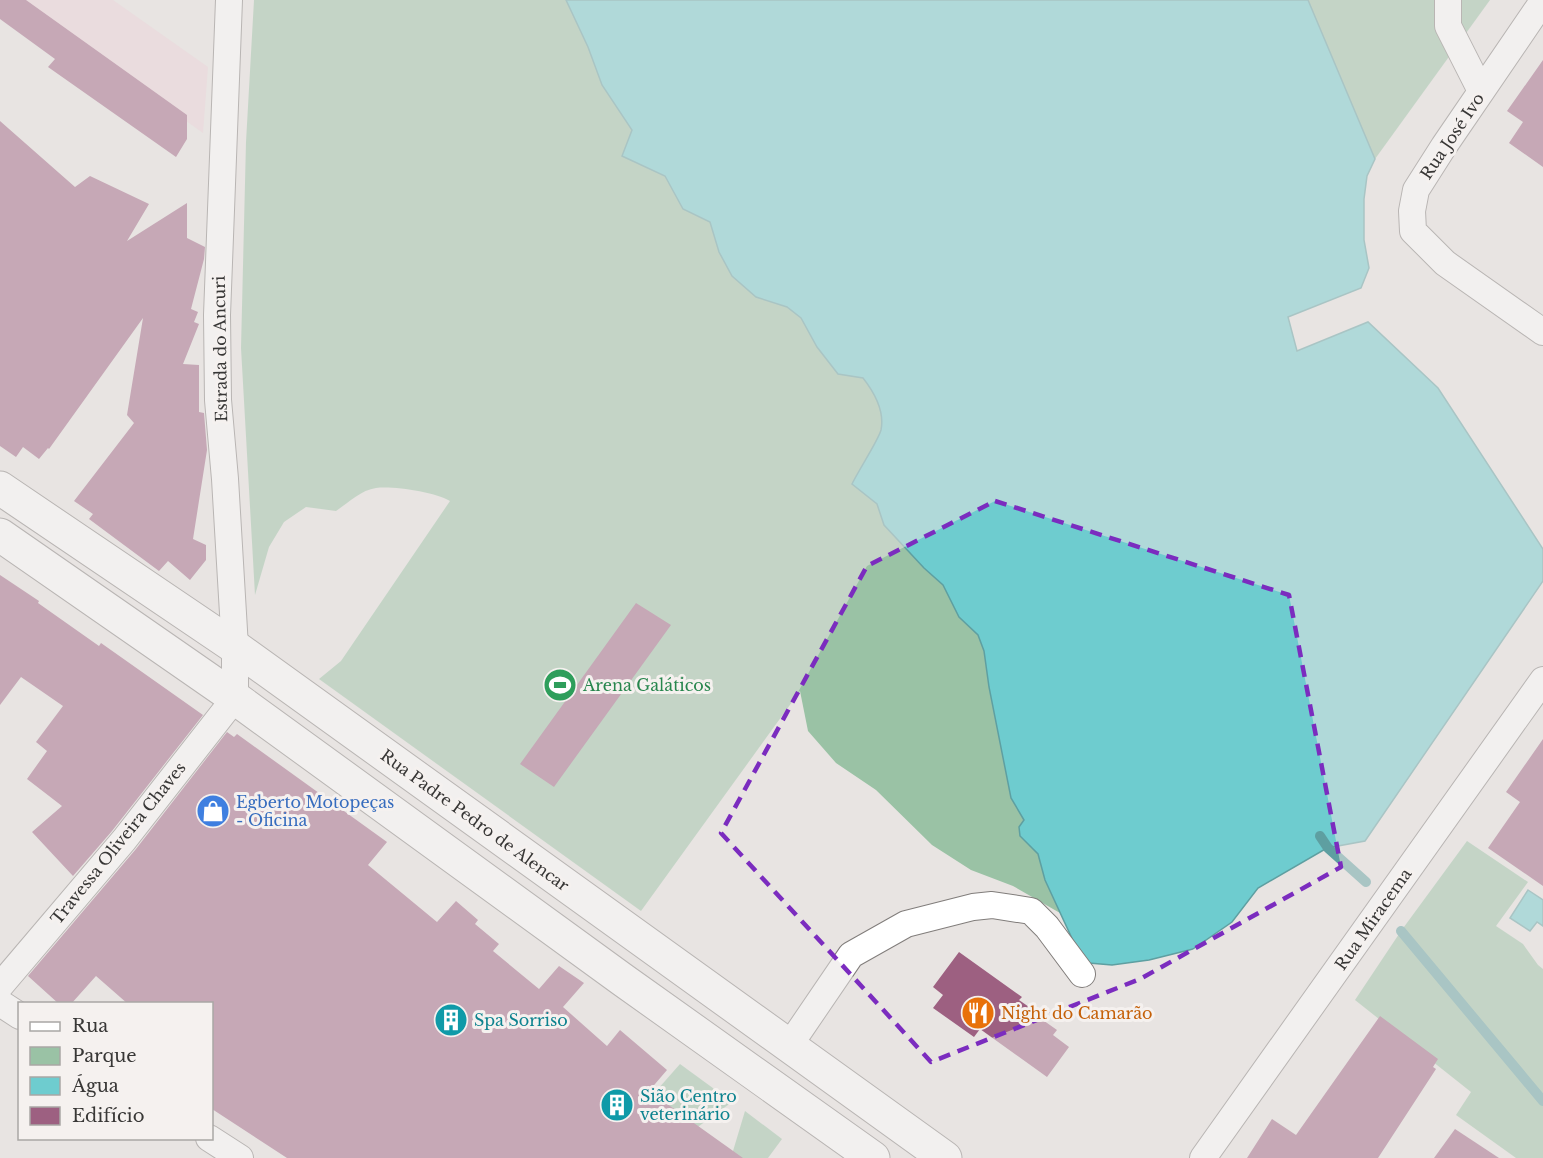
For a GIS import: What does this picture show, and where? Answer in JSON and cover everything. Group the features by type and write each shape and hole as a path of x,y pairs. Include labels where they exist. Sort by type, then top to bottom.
{"main road":[{"name":"Rua Padre Pedro de Alencar","path":"0,488 235,647 945,1158"},
{"path":"0,535 235,698 623,980 872,1157 896,1122"}],"street":[{"name":"Estrada do Ancuri","path":"229,0 218,304 218,389 235,647 235,698"},
{"path":"1448,0 1448,26 1481,91"},
{"name":"Rua José Ivo","path":"1543,1 1416,190 1412,211 1413,231 1445,263 1543,332"},
{"name":"Rua Miracema","path":"1203,1158 1543,680"},
{"name":"Travessa Oliveira Chaves","path":"0,986 124,840 235,698"},
{"path":"789,1046 851,955 906,924 992,904 1031,911 1047,927 1082,974"},
{"path":"0,1003 18,1015"}],"highlighted area":[{"path":"995,501 1289,595 1341,867 1140,979 931,1062 721,833 867,566"}],"shaded area":[{"path":"16,0 113,0 208,67 203,133"}],"green space":[{"path":"254,0 566,0 588,47 602,85 632,130 622,156 665,176 683,209 710,222 719,252 756,297 787,307 801,318 817,347 838,374 863,378 875,396 880,409 881,430 852,484 877,504 884,525 943,585 959,617 978,635 984,651 1011,798 1024,820 1020,836 1038,854 1045,880 1060,913 1013,886 971,870 932,845 876,790 836,763 808,731 800,691 641,911 319,679 341,661 450,501 425,492 376,488 365,491 336,511 306,507 284,522 269,547 255,595 241,348 246,142"},
{"path":"1308,0 1490,0 1375,159"},
{"path":"1467,841 1528,882 1496,926 1523,944 1543,969 1543,1158 1516,1158 1456,1115 1471,1092 1355,1000 1401,931"},
{"path":"680,1064 732,1102 658,1156 597,1158"},
{"path":"745,1111 782,1139 768,1158 729,1158"}],"water":[{"path":"566,0 1308,0 1375,159 1367,176 1364,199 1364,240 1369,268 1361,288 1288,317 1297,351 1368,322 1438,388 1543,549 1543,581 1365,841 1327,848 1258,888 1232,922 1193,949 1149,960 1112,965 1089,963 1076,947 1045,880 1038,854 1020,836 1019,827 1024,820 1011,798 984,651 978,635 959,617 943,585 884,525 877,504 852,484 881,430 880,408 875,395 863,378 838,374 817,347 801,318 787,307 756,297 732,276 719,252 710,222 683,209 665,176 622,156 632,130 602,85 588,47"},
{"path":"1528,890 1543,900 1543,926 1537,922 1530,931 1510,918"}],"building":[{"path":"0,0 26,0 187,115 187,139 176,157 48,67 55,59 0,19"},
{"path":"1543,60 1543,167 1509,143 1523,122 1507,111"},
{"path":"0,121 75,187 90,176 149,204 127,241 187,203 187,238 205,247 191,309 198,312 194,322 199,324 183,364 199,365 199,412 204,413 207,450 193,539 206,545 206,560 190,580 168,561 159,571 89,519 93,514 74,501 134,423 127,415 143,318 49,449 39,459 23,447 16,457 0,446"},
{"path":"0,575 99,646 101,643 203,715 112,831 73,876 32,832 62,806 27,779 47,751 36,742 63,706 21,677 0,705"},
{"path":"636,603 671,625 554,787 520,764"},
{"path":"227,732 234,737 237,734 387,842 368,865 437,922 456,901 478,920 475,924 499,944 493,951 539,989 559,966 584,983 563,1007 607,1046 620,1030 667,1070 649,1091 743,1158 287,1158 213,1110 213,1002 126,1002 96,976 73,1002 57,1002 28,976 136,849"},
{"path":"1543,739 1543,886 1488,848 1520,802 1506,792"},
{"name":"Night do Camarão","path":"959,952 1022,997 1019,1000 1057,1030 1053,1035 1069,1047 1047,1077 980,1029 974,1037 933,1008 943,995 933,987"},
{"path":"1380,1016 1438,1059 1433,1067 1436,1069 1378,1158 1247,1158 1272,1119 1296,1135"},
{"path":"1455,1129 1499,1158 1434,1158"}],"waterway":[{"path":"1320,836 1328,848 1366,882"},
{"path":"1401,931 1543,1101"}],"place":[{"name":"Arena Galáticos","path":"560,685"},
{"name":"Egberto Motopeças - Oficina","path":"213,811"},
{"name":"Night do Camarão","path":"978,1013"},
{"name":"Spa Sorriso","path":"451,1020"},
{"name":"Sião Centro veterinário","path":"617,1105"}]}
